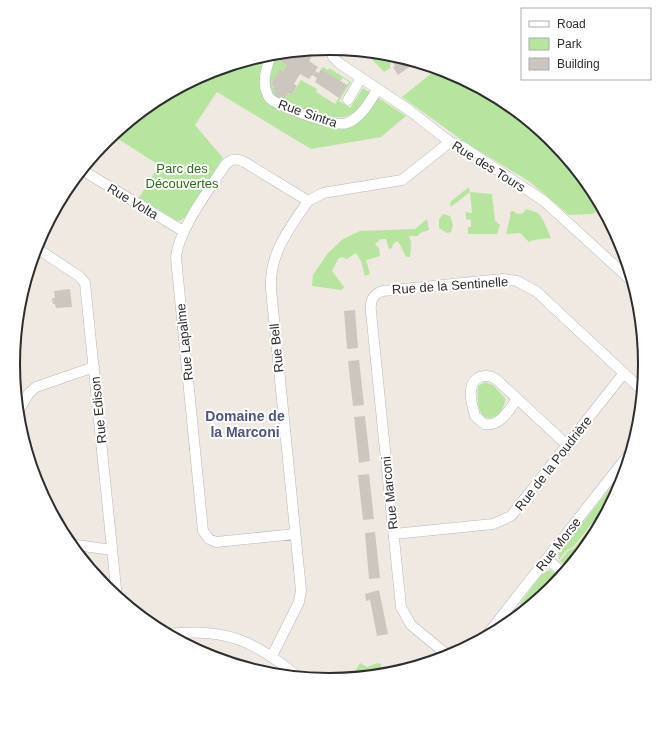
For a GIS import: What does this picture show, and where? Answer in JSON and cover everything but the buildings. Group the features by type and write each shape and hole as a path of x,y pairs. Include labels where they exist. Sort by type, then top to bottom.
{"street":[{"name":"Rue des Tours","path":"334,55 335,60 378,89 450,142 463,147 544,201 626,275"},
{"name":"Rue Sintra","path":"269,61 265,78 267,94 277,103 337,124 345,124 358,117 378,89"},
{"path":"348,100 361,78"},
{"path":"308,201 323,193 402,180 450,142"},
{"name":"Rue Lapalme","path":"295,534 218,542 209,539 203,531 176,268 177,249 184,231 225,165 234,159 246,162 308,201"},
{"name":"Rue Volta","path":"87,173 184,231"},
{"name":"Rue Bell","path":"272,656 301,596 270,276 273,261 279,246 308,201"},
{"name":"Rue Edison","path":"42,252 79,276 86,283 116,588"},
{"name":"Rue de la Sentinelle","path":"371,308 374,296 383,291 510,279 537,292 638,386"},
{"name":"Rue Marconi","path":"371,308 400,603 403,614 411,625 444,652"},
{"path":"23,404 31,391 36,387 94,367"},
{"name":"Rue de la Poudrière","path":"394,534 493,524 502,520 516,510 624,373"},
{"path":"517,399 498,422 489,425 484,424 475,416 472,387 478,378 492,377 498,380 567,445"},
{"name":"Rue Morse","path":"491,628 624,461"},
{"path":"79,545 112,550"},
{"path":"547,558 561,570"},
{"path":"175,633 201,631 227,636 255,645 291,671"}],"green space":[{"path":"371,58 390,61 390,68 384,72"},
{"path":"274,60 277,60 287,66 283,71 280,69 271,84 274,86 273,89 292,95 301,80 317,89 316,92 335,104 349,82 343,78 340,81 321,69 323,67 328,70 329,68 351,82 339,101 350,108 363,88 371,93 357,110 349,115 328,117 316,114 275,98 267,84"},
{"name":"Parc des Découvertes","path":"263,62 263,94 338,127 377,97 406,116 381,137 311,149 217,92 195,125 223,158 185,217 180,221 139,198 159,165 118,139 141,119 175,96 230,71"},
{"path":"432,72 484,96 518,119 534,132 562,160 575,176 598,211 592,214 569,215 530,182 466,143 402,97"},
{"path":"469,187 470,192 451,207 450,202"},
{"path":"470,192 492,194 495,221 500,225 497,234 468,234 468,227 471,227 471,220 466,219 466,212 472,213"},
{"path":"526,209 538,213 543,220 551,238 533,240 529,242 520,233 506,234 510,212 513,211 518,214 523,213"},
{"path":"443,214 450,216 453,225 451,232 447,233 439,228 439,219"},
{"path":"427,219 429,230 420,233 418,236 409,236 411,242 410,257 405,255 397,241 393,244 392,248 389,249 386,239 381,239 375,244 379,248 380,256 366,260 370,274 365,276 361,261 356,253 347,259 341,257 338,259 332,271 344,287 342,290 312,286 313,275 328,253 343,239 360,231 415,229"},
{"path":"485,382 493,385 505,398 502,410 493,417 488,418 480,411 478,402 478,386"},
{"path":"612,486 613,487 603,509 574,546 566,551 559,560 559,552"},
{"path":"599,517 565,565 560,561 568,551 574,548"},
{"path":"550,570 556,575 523,606 520,603 543,573"},
{"path":"360,663 367,667 377,663 381,664 381,669 354,673"}],"district":[{"name":"Domaine de la Marconi","path":"245,424"}]}
